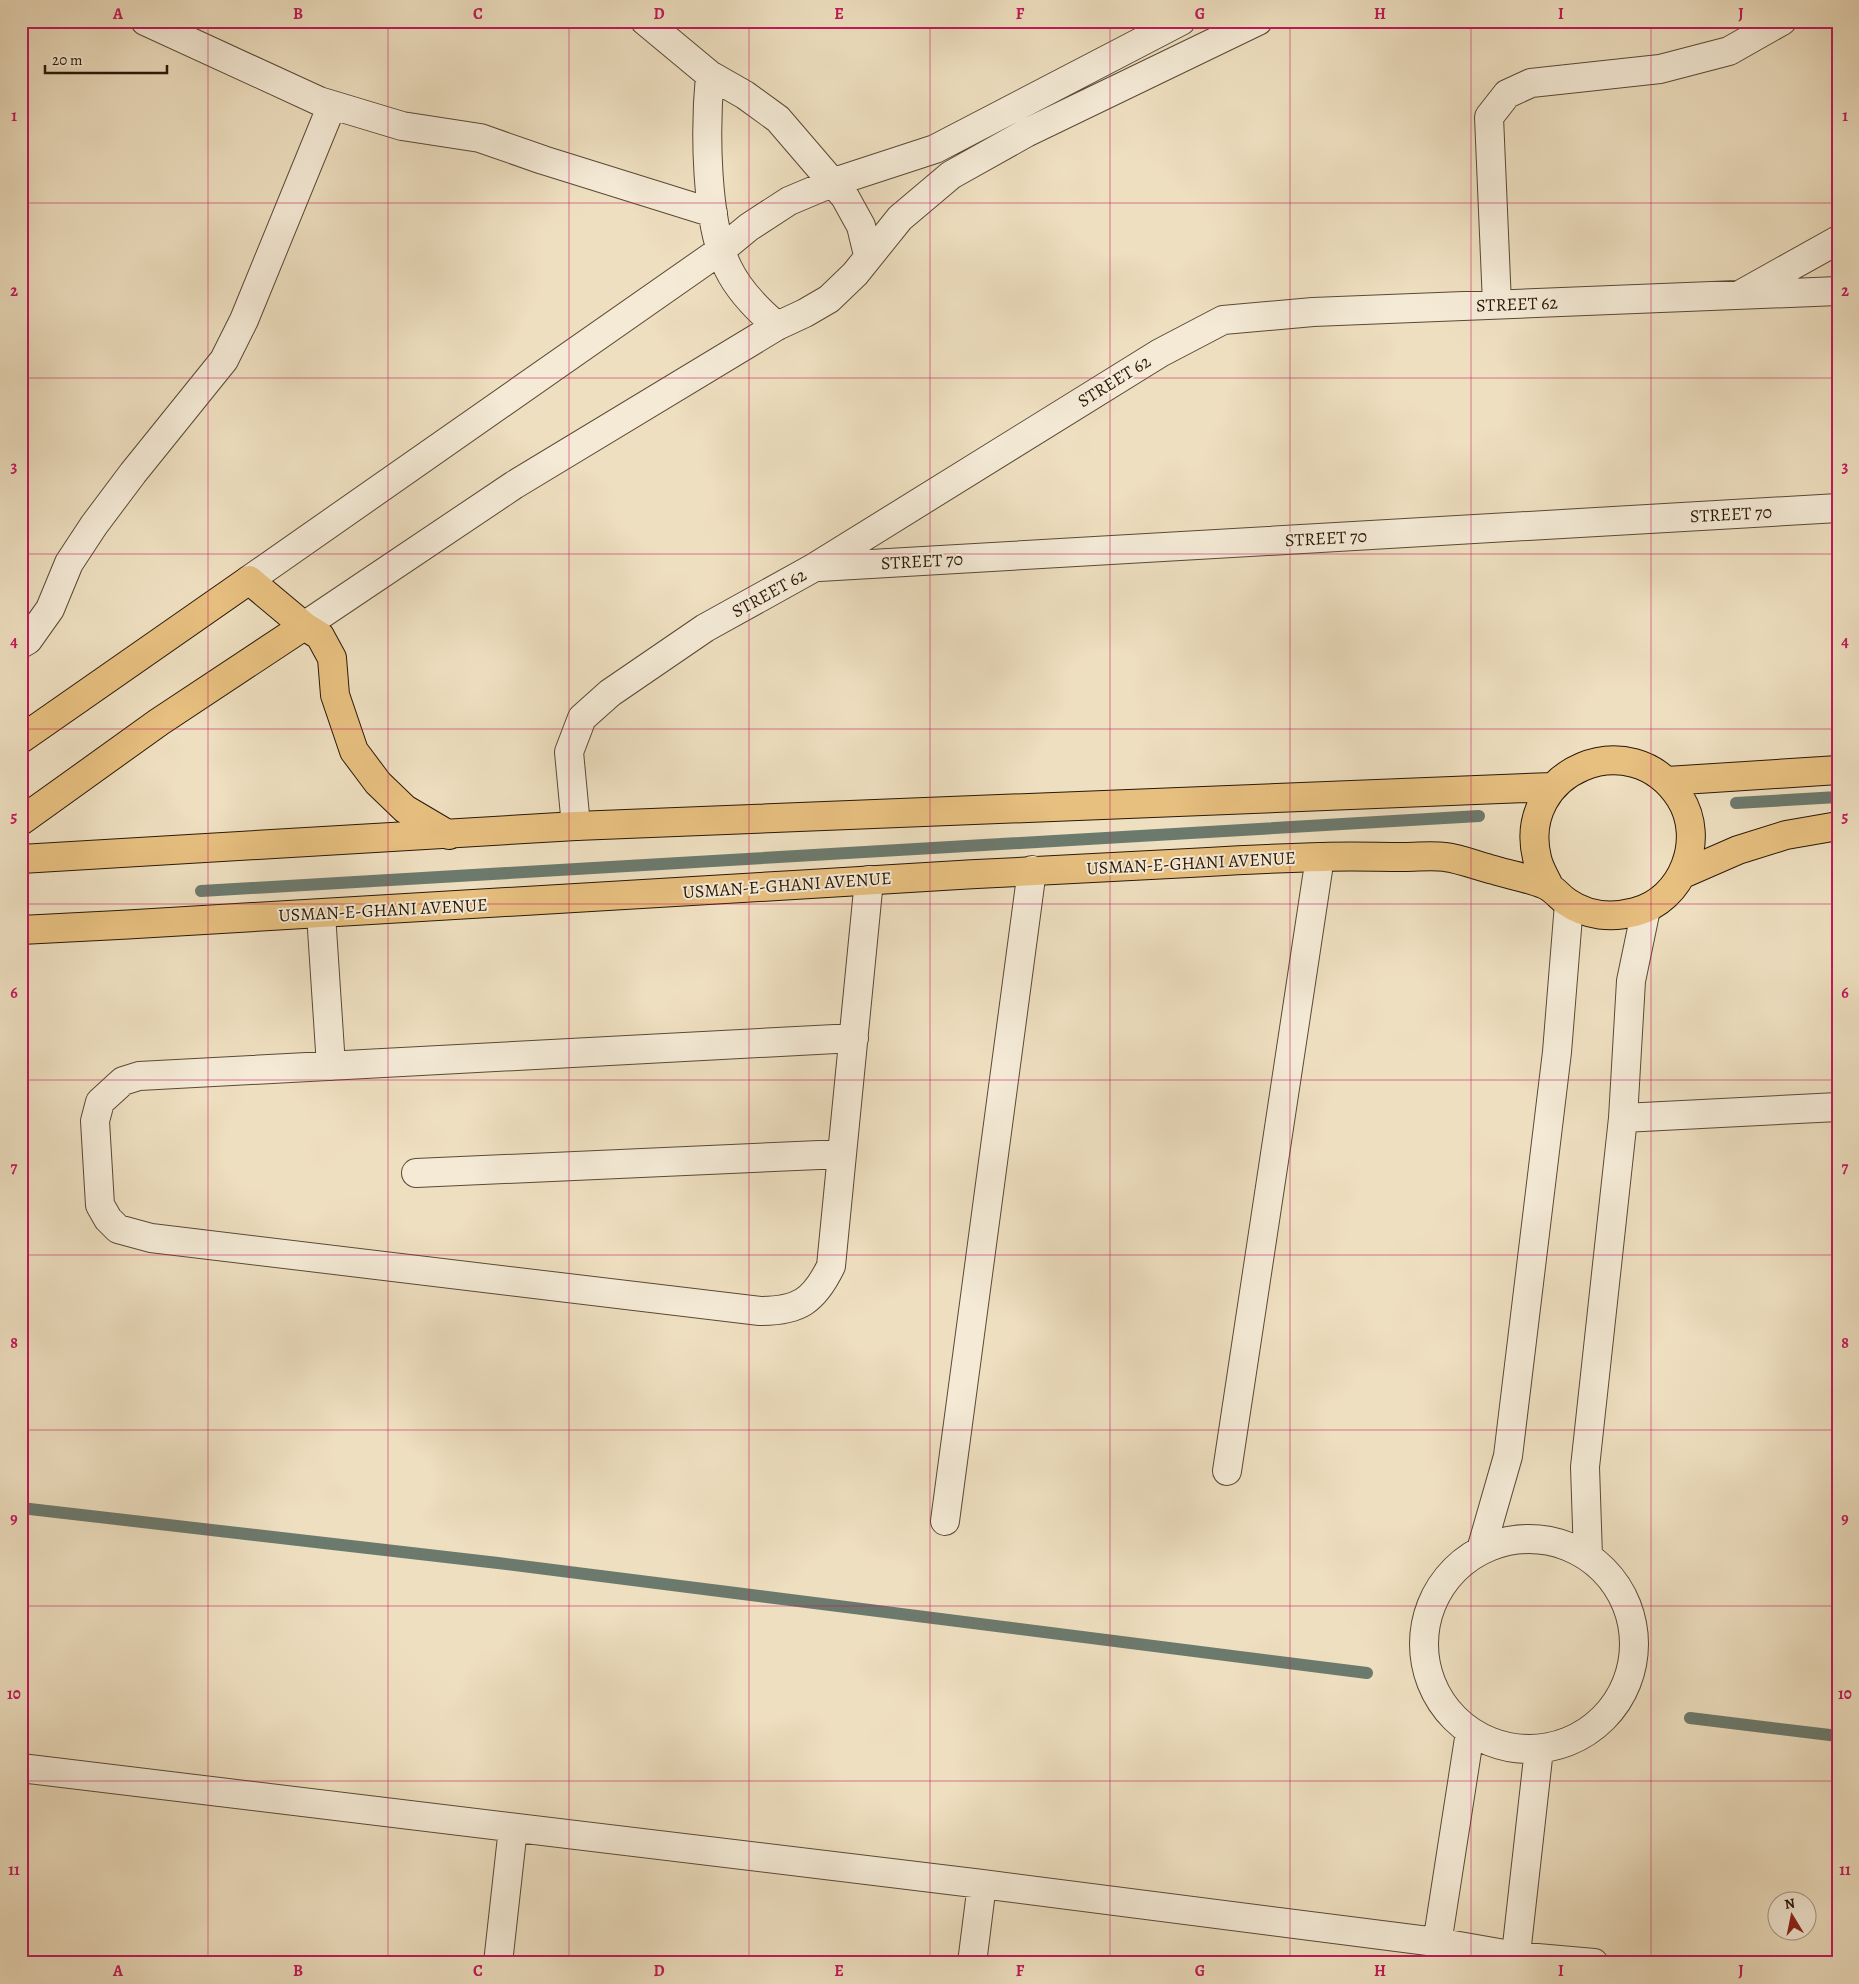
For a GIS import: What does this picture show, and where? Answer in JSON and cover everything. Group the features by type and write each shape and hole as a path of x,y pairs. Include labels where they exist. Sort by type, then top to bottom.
{"main road":[{"path":"21,740 249,580 304,626 320,636 332,658 335,695 354,751 378,783 405,809 449,834"},
{"path":"21,821 159,722 304,626"},
{"path":"1608,760 1630,761 1650,769 1667,781 1682,801 1690,825 1690,850 1682,874 1667,894 1646,909 1620,916 1593,914 1559,895 1537,862 1534,836 1539,810 1552,787 1568,773 1588,763 1608,760"},
{"path":"1667,781 1838,770"},
{"path":"21,859 576,826 1552,787"},
{"path":"1682,874 1762,842 1786,835 1838,826"},
{"name":"USMAN-E-GHANI AVENUE","path":"21,930 321,914 1032,870 1320,857 1446,857 1559,895"}],"street":[{"path":"145,21 332,105 402,126 480,138 543,160 713,213"},
{"path":"645,21 710,75 745,95 778,119 834,182 861,226 868,255"},
{"path":"249,580 721,250 749,227 789,201 834,182 935,149 1181,21"},
{"path":"304,626 514,485 777,326 829,299 855,274 868,255 900,218 952,176 1026,133 1258,21"},
{"path":"1497,304 1489,117 1507,94 1531,83 1668,67 1729,51 1782,21"},
{"path":"710,75 706,118 713,213 721,250 728,269 744,292 757,309 777,326"},
{"path":"21,644 28,640 50,609 69,563 94,525 133,473 224,360 244,320 332,105"},
{"path":"1740,296 1838,240"},
{"name":"STREET 62","path":"576,826 570,752 582,718 610,693 705,628 815,567 1152,358 1223,320 1313,312 1838,291"},
{"name":"STREET 70","path":"815,567 1838,508"},
{"path":"1227,1471 1320,857"},
{"path":"944,1521 1032,870"},
{"path":"854,1038 139,1076 123,1081 100,1102 94,1121 100,1206 108,1219 118,1229 151,1238 760,1311 782,1311 802,1303 820,1288 831,1266 854,1038 869,880"},
{"path":"1481,1550 1508,1456 1557,1052 1559,895"},
{"path":"1588,1556 1585,1467 1623,1118 1631,981 1646,909"},
{"path":"321,914 331,1066"},
{"path":"1623,1118 1838,1107"},
{"path":"416,1173 842,1154"},
{"path":"1517,1539 1554,1542 1588,1556 1612,1578 1628,1606 1635,1638 1632,1670 1619,1700 1598,1724 1570,1742 1539,1749 1503,1747 1470,1732 1443,1707 1427,1674 1423,1638 1431,1603 1451,1572 1481,1550 1517,1539"},
{"path":"1435,1952 1470,1732"},
{"path":"1516,1959 1539,1749"},
{"path":"21,1768 982,1884 1435,1952 1594,1963"},
{"path":"498,1963 513,1828"},
{"path":"972,1963 982,1884"}],"waterway":[{"path":"1736,803 1838,797"},
{"path":"201,891 1479,816"},
{"path":"21,1508 498,1563 1367,1673"},
{"path":"1690,1718 1838,1736"}]}
